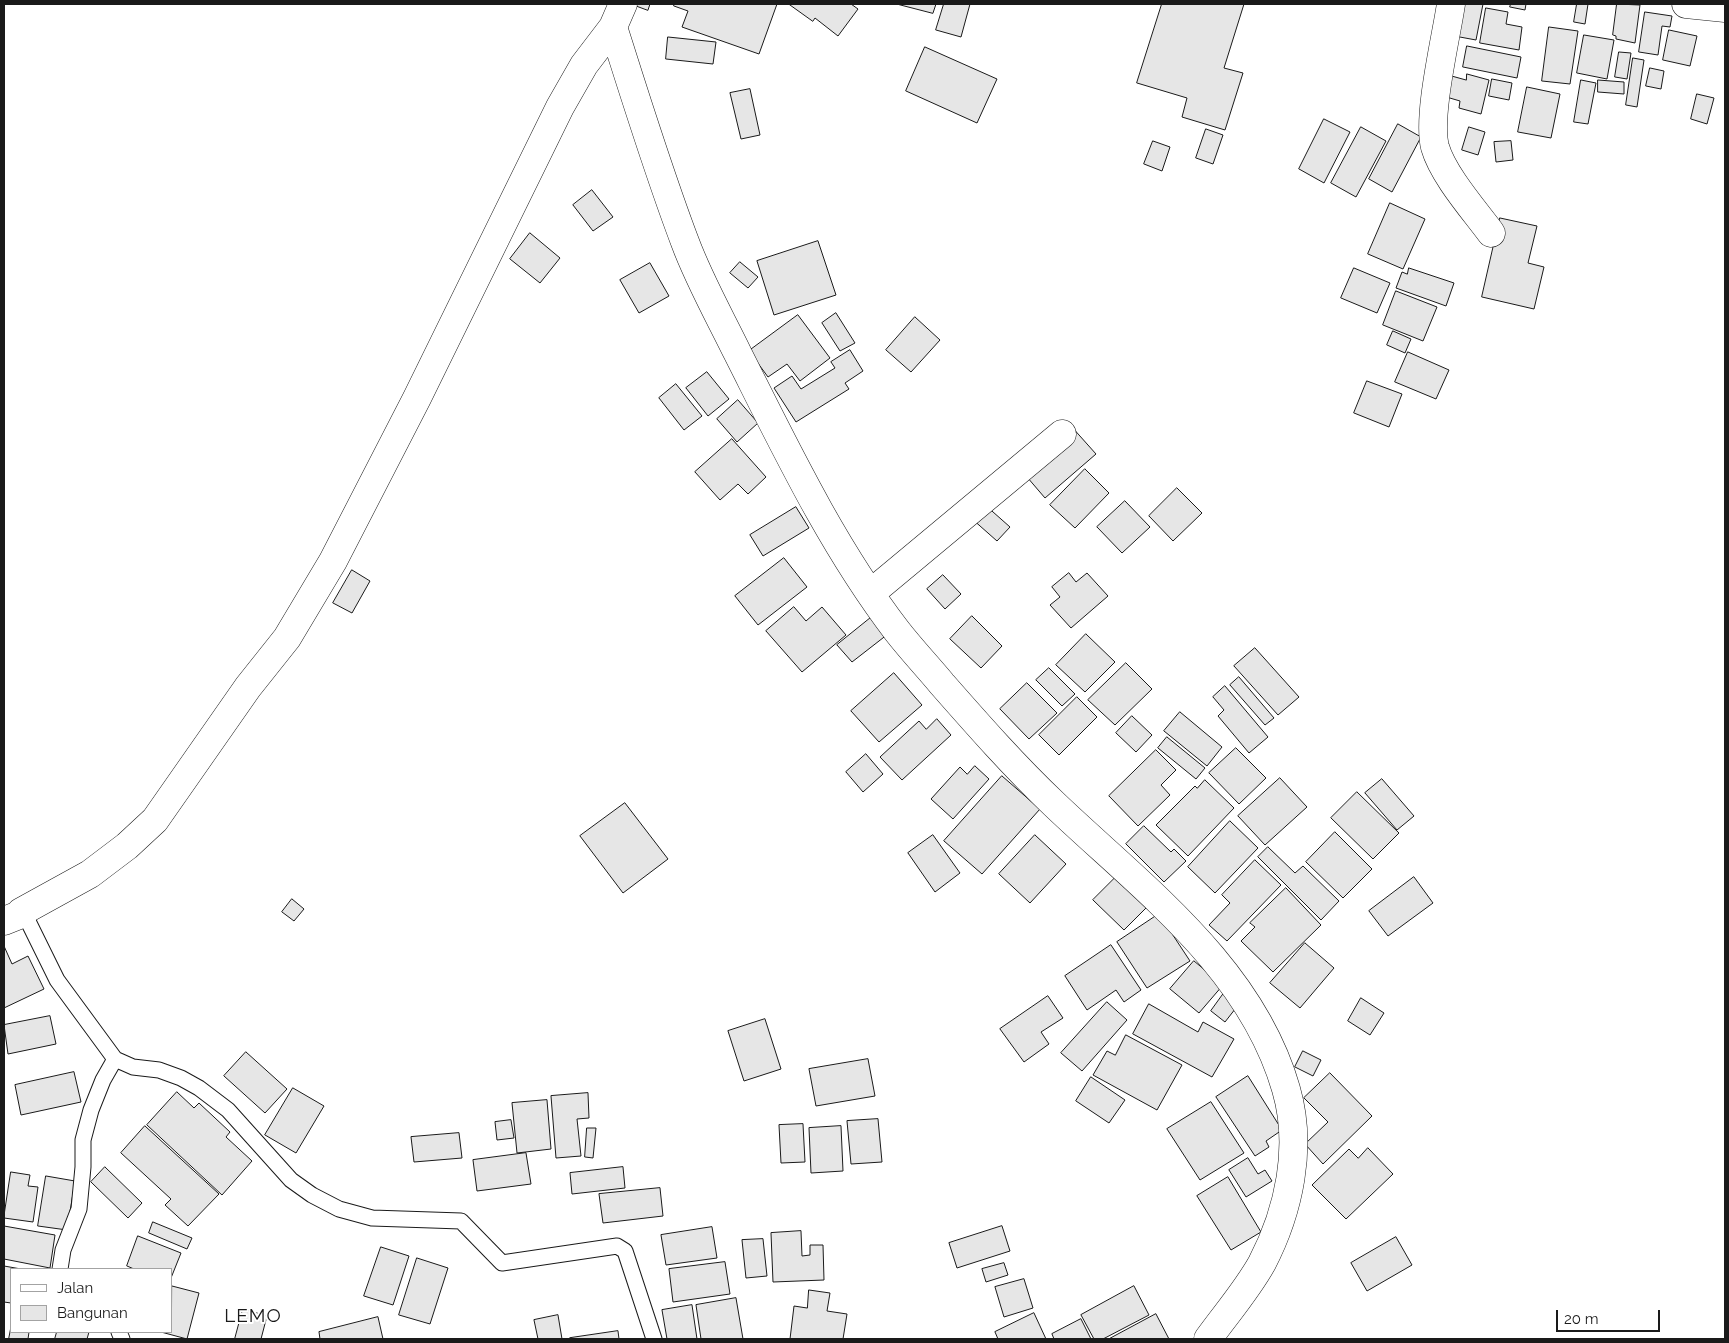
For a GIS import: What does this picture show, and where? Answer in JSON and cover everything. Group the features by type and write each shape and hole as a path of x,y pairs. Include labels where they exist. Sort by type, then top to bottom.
{"street":[{"path":"1451,4 1432,126 1435,148 1454,183 1491,233"},
{"path":"1686,4 1725,8"},
{"path":"618,16 686,245 708,296 786,453 840,547 897,631 1005,753 1051,801 1173,913 1248,1002 1272,1051 1287,1092 1292,1125 1290,1179 1280,1221 1260,1265 1208,1339"},
{"path":"14,917 90,874 127,846 155,820 248,687 287,638 329,568 417,398 560,108 584,65 618,16"},
{"path":"871,592 1062,434"}],"lane":[{"path":"14,917 115,1059 133,1067 159,1070 181,1078 199,1088 228,1110 291,1180 312,1195 339,1209 372,1218 461,1221 502,1263 617,1246 625,1251 654,1339"},
{"path":"60,1268 63,1250 79,1209 83,1167 83,1140 91,1110 103,1080 115,1059"}],"building":[{"path":"631,4 650,4 648,10"},
{"path":"674,4 777,4 759,54 682,27 688,11 674,6"},
{"path":"789,4 851,4 858,9 838,36 815,18 813,21"},
{"path":"897,4 936,4 933,13"},
{"path":"944,4 970,4 961,37 936,30"},
{"path":"1162,4 1244,4 1224,68 1243,73 1225,130 1182,117 1187,98 1137,83"},
{"path":"1454,4 1483,4 1476,40 1449,35"},
{"path":"1511,4 1526,4 1525,10 1510,7"},
{"path":"1577,4 1588,4 1585,24 1574,22"},
{"path":"1617,4 1640,5 1635,43 1616,39 1616,36 1613,35"},
{"path":"1486,8 1508,12 1506,24 1522,27 1519,50 1480,43"},
{"path":"1645,12 1672,16 1670,27 1662,26 1658,55 1639,52"},
{"path":"1549,27 1578,31 1570,84 1542,81"},
{"path":"1669,30 1697,36 1690,66 1663,60"},
{"path":"1584,35 1614,40 1607,79 1577,73"},
{"path":"668,37 716,42 713,64 666,59"},
{"path":"1467,46 1521,57 1517,78 1463,67"},
{"path":"925,47 997,79 977,123 906,91"},
{"path":"1619,52 1631,53 1627,79 1615,77"},
{"path":"1633,58 1644,60 1637,107 1626,105"},
{"path":"1650,68 1664,71 1661,89 1646,86"},
{"path":"1467,74 1489,80 1481,114 1459,108 1460,101 1443,96 1448,75 1466,80"},
{"path":"1492,79 1512,83 1509,100 1489,96"},
{"path":"1581,80 1596,83 1588,124 1574,122"},
{"path":"1598,80 1624,82 1624,94 1598,92"},
{"path":"1527,87 1560,94 1551,138 1518,132"},
{"path":"750,89 760,135 741,139 730,93"},
{"path":"1697,94 1714,98 1707,124 1691,119"},
{"path":"1324,119 1350,132 1324,183 1299,169"},
{"path":"1398,124 1421,137 1392,192 1369,179"},
{"path":"1361,127 1386,141 1356,197 1331,183"},
{"path":"1469,127 1485,132 1478,155 1462,150"},
{"path":"1206,129 1223,135 1213,164 1196,158"},
{"path":"1153,141 1170,147 1162,171 1144,164"},
{"path":"1511,141 1513,160 1496,162 1494,142"},
{"path":"592,190 613,217 593,231 573,205"},
{"path":"1390,203 1425,219 1403,269 1368,254"},
{"path":"1500,218 1537,226 1528,263 1544,267 1534,309 1482,297"},
{"path":"530,233 560,258 540,283 510,259"},
{"path":"818,241 836,295 774,315 757,261"},
{"path":"740,262 758,277 748,288 730,273"},
{"path":"650,263 669,296 639,313 620,280"},
{"path":"1354,268 1390,283 1377,313 1341,298"},
{"path":"1409,268 1454,283 1446,306 1396,288 1402,272 1407,274"},
{"path":"1396,291 1437,307 1423,341 1383,325"},
{"path":"836,313 855,343 840,351 822,323"},
{"path":"798,315 830,358 800,381 787,364 768,377 749,351"},
{"path":"915,317 940,340 911,372 886,350"},
{"path":"1393,331 1411,339 1405,353 1387,345"},
{"path":"850,350 863,371 845,383 849,389 796,422 774,388 792,376 801,389 835,368 831,362"},
{"path":"1408,352 1449,370 1436,399 1395,382"},
{"path":"707,372 729,399 708,416 686,388"},
{"path":"1367,381 1402,394 1389,427 1354,413"},
{"path":"676,384 702,416 684,430 659,398"},
{"path":"738,400 758,423 737,442 717,419"},
{"path":"1071,426 1096,454 1045,498 1021,470"},
{"path":"732,439 766,477 748,494 738,484 720,500 695,472"},
{"path":"1085,469 1109,493 1075,528 1050,505"},
{"path":"1177,488 1202,513 1173,541 1149,516"},
{"path":"1125,501 1150,527 1122,553 1097,527"},
{"path":"984,504 1010,527 997,541 971,518"},
{"path":"796,507 809,528 763,556 750,535"},
{"path":"784,558 807,587 758,625 735,596"},
{"path":"352,570 370,581 352,613 333,603"},
{"path":"1069,573 1076,582 1087,573 1108,596 1071,628 1050,605 1060,597 1052,587"},
{"path":"943,575 961,594 945,609 927,589"},
{"path":"794,607 806,621 822,607 846,635 802,672 766,631"},
{"path":"873,616 888,634 852,662 837,645"},
{"path":"972,616 1002,646 981,668 950,639"},
{"path":"1086,634 1115,662 1085,692 1056,665"},
{"path":"1255,648 1299,697 1278,715 1234,666"},
{"path":"1126,663 1152,689 1115,725 1088,700"},
{"path":"1049,668 1075,694 1062,706 1036,680"},
{"path":"894,673 922,705 879,742 851,711"},
{"path":"1239,677 1274,718 1265,725 1230,685"},
{"path":"1027,683 1057,713 1029,739 1000,709"},
{"path":"1225,686 1268,737 1249,753 1218,716 1224,710 1213,697"},
{"path":"1077,697 1097,717 1059,755 1039,735"},
{"path":"1180,712 1222,747 1207,766 1164,731"},
{"path":"1132,716 1152,735 1136,752 1116,733"},
{"path":"937,719 951,735 902,780 880,757 919,721 926,729"},
{"path":"1167,737 1205,768 1196,779 1158,748"},
{"path":"1236,748 1266,778 1239,804 1209,773"},
{"path":"1156,750 1176,770 1161,785 1170,795 1138,826 1109,796"},
{"path":"866,754 883,774 863,792 846,772"},
{"path":"975,766 989,779 953,819 931,799 960,767 967,774"},
{"path":"1002,776 1040,809 982,874 944,841"},
{"path":"1280,778 1307,807 1265,845 1238,816"},
{"path":"1382,779 1414,816 1397,830 1365,793"},
{"path":"1205,780 1234,808 1188,856 1156,825 1195,786 1197,788"},
{"path":"1357,792 1399,833 1373,859 1331,818"},
{"path":"625,803 668,859 623,893 580,836"},
{"path":"1230,821 1258,848 1215,893 1188,867"},
{"path":"1144,826 1171,852 1174,849 1186,861 1164,882 1126,844"},
{"path":"1335,832 1372,869 1343,898 1306,862"},
{"path":"933,835 960,873 935,892 908,853"},
{"path":"1035,835 1066,864 1030,903 999,874"},
{"path":"1268,847 1295,873 1303,866 1339,901 1321,920 1258,857"},
{"path":"1255,860 1281,885 1227,941 1209,925 1230,903 1222,895"},
{"path":"1117,876 1148,906 1124,930 1093,900"},
{"path":"1414,877 1433,903 1388,936 1369,911"},
{"path":"1286,888 1321,925 1273,972 1241,941 1255,927 1250,923"},
{"path":"292,899 304,909 294,921 282,912"},
{"path":"1159,914 1190,961 1147,988 1117,942"},
{"path":"1305,943 1334,968 1300,1008 1270,983"},
{"path":"1111,945 1141,990 1124,1002 1116,990 1087,1010 1065,976"},
{"path":"4,946 12,964 28,956 44,989 4,1008"},
{"path":"1194,961 1223,985 1199,1013 1170,989"},
{"path":"1224,993 1239,1004 1225,1022 1211,1011"},
{"path":"1048,996 1063,1018 1041,1032 1049,1044 1024,1062 1000,1029"},
{"path":"1361,998 1384,1013 1370,1035 1348,1021"},
{"path":"1107,1002 1127,1020 1082,1071 1061,1053"},
{"path":"1149,1004 1198,1032 1203,1022 1234,1039 1212,1077 1133,1034"},
{"path":"50,1016 56,1044 8,1054 4,1025"},
{"path":"765,1019 781,1069 744,1081 728,1031"},
{"path":"1126,1035 1182,1065 1157,1110 1093,1075 1107,1051 1115,1055"},
{"path":"1303,1051 1321,1060 1313,1076 1295,1067"},
{"path":"246,1052 287,1089 265,1113 224,1076"},
{"path":"868,1059 875,1096 816,1106 809,1069"},
{"path":"74,1072 81,1102 21,1115 15,1085"},
{"path":"1330,1073 1372,1116 1323,1164 1305,1144 1328,1122 1304,1098"},
{"path":"1248,1076 1282,1130 1266,1141 1269,1147 1255,1156 1216,1097"},
{"path":"1091,1077 1125,1100 1109,1123 1076,1101"},
{"path":"293,1088 324,1106 296,1153 265,1135"},
{"path":"177,1092 194,1108 199,1103 230,1132 226,1137 252,1161 222,1195 147,1125"},
{"path":"588,1093 589,1118 577,1119 581,1156 556,1158 551,1096"},
{"path":"547,1100 551,1149 517,1153 512,1103"},
{"path":"1211,1102 1244,1153 1200,1180 1167,1129"},
{"path":"878,1119 882,1162 851,1164 847,1121"},
{"path":"511,1120 514,1138 497,1140 495,1122"},
{"path":"803,1124 805,1162 781,1163 779,1125"},
{"path":"145,1126 219,1194 188,1226 165,1205 171,1199 121,1153"},
{"path":"841,1126 843,1171 811,1173 809,1128"},
{"path":"587,1128 596,1128 593,1158 585,1157"},
{"path":"459,1133 462,1158 414,1162 411,1137"},
{"path":"1368,1148 1393,1174 1346,1219 1312,1185 1349,1149 1358,1158"},
{"path":"526,1153 531,1184 477,1191 473,1160"},
{"path":"1248,1158 1258,1174 1265,1170 1272,1181 1246,1197 1229,1170"},
{"path":"105,1167 142,1203 128,1218 91,1182"},
{"path":"623,1167 625,1188 572,1194 570,1173"},
{"path":"11,1172 30,1175 28,1186 38,1187 33,1222 4,1218"},
{"path":"46,1176 75,1181 67,1230 38,1226"},
{"path":"1228,1177 1261,1232 1231,1250 1197,1196"},
{"path":"660,1188 663,1216 603,1223 599,1194"},
{"path":"153,1222 192,1238 187,1249 149,1233"},
{"path":"4,1226 55,1235 50,1268 4,1259"},
{"path":"1002,1226 1010,1251 957,1268 949,1243"},
{"path":"712,1227 717,1258 666,1265 661,1235"},
{"path":"801,1231 802,1256 810,1255 810,1245 823,1245 824,1280 773,1282 771,1233"},
{"path":"138,1236 181,1253 172,1276 172,1268 132,1268 127,1266"},
{"path":"1396,1237 1412,1265 1367,1291 1351,1263"},
{"path":"763,1239 767,1276 746,1278 742,1240"},
{"path":"381,1247 409,1256 393,1305 364,1296"},
{"path":"417,1258 448,1268 430,1324 399,1315"},
{"path":"725,1262 730,1294 673,1302 669,1269"},
{"path":"1004,1263 1008,1275 986,1282 982,1269"},
{"path":"4,1266 15,1268 10,1268 10,1303 4,1302"},
{"path":"1024,1279 1033,1308 1004,1317 995,1287"},
{"path":"172,1286 199,1293 187,1339 165,1333 172,1333"},
{"path":"1134,1286 1149,1315 1103,1339 1094,1339 1081,1315"},
{"path":"809,1290 830,1293 827,1311 847,1314 843,1339 790,1339 794,1306 807,1308"},
{"path":"736,1298 743,1339 701,1339 696,1305"},
{"path":"692,1305 697,1339 667,1339 662,1310"},
{"path":"243,1309 267,1316 261,1339 235,1339"},
{"path":"1034,1313 1046,1339 998,1339 995,1332"},
{"path":"1156,1314 1169,1339 1109,1339"},
{"path":"558,1315 562,1339 538,1339 534,1320"},
{"path":"378,1317 383,1339 320,1339 319,1332"},
{"path":"1081,1319 1091,1339 1054,1339 1052,1334"},
{"path":"618,1331 619,1339 570,1338"},
{"path":"10,1333 29,1333 28,1339 9,1339"},
{"path":"57,1333 89,1333 87,1339 55,1339"}],"district":[{"name":"LEMO","path":"253,1316"}]}
